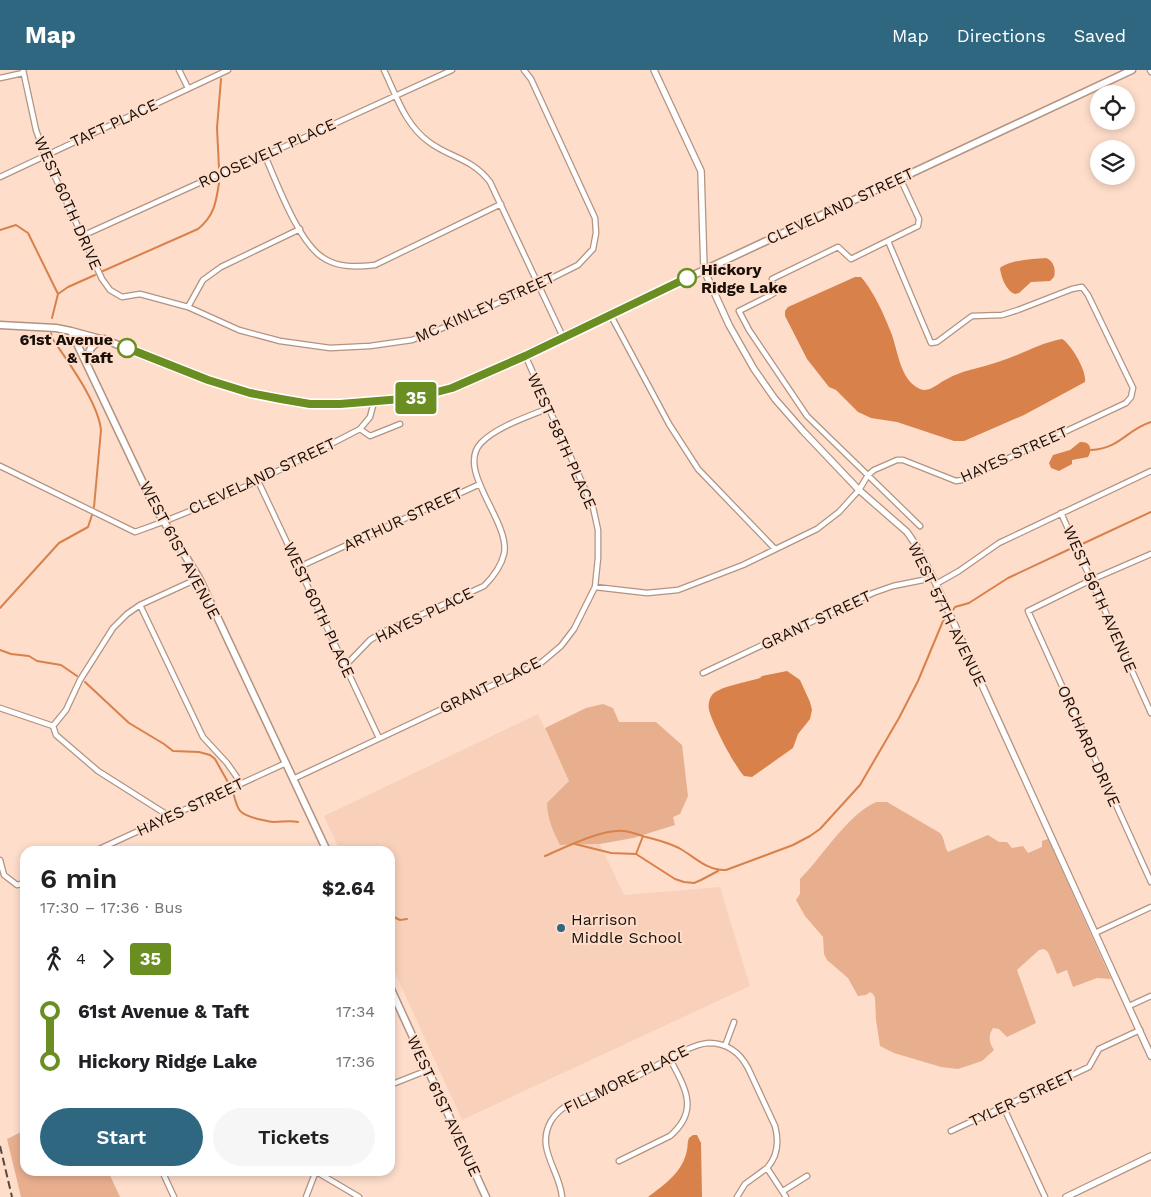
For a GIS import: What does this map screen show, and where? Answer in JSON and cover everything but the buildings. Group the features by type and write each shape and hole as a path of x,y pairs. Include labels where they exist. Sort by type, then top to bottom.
{"main road":[{"name":"CLEVELAND STREET","path":"0,325 71,330 104,339 208,380 250,393 281,399 310,404 374,402 414,398 452,388 525,356 610,314 1132,70"},
{"name":"WEST 61ST AVENUE","path":"71,330 153,504 199,578 325,846"},
{"path":"87,364 91,348 95,343 104,339"},
{"name":"WEST 61ST AVENUE","path":"395,999 486,1197"}],"street":[{"path":"179,70 188,88"},
{"name":"TAFT PLACE","path":"0,177 228,70"},
{"path":"384,70 405,114 420,134 430,143 476,167 490,182 563,337"},
{"name":"ROOSEVELT PLACE","path":"82,236 211,177 265,156 452,70"},
{"name":"MC KINLEY STREET","path":"122,297 140,294 188,308 238,330 280,340 330,348 370,346 412,340 438,330 578,265 593,249 596,233 595,218 532,79 524,70"},
{"name":"WEST 57TH AVENUE","path":"654,70 701,170 704,270 729,325 754,369 775,399 859,490 907,532 918,548 1151,1056"},
{"path":"0,78 23,72"},
{"name":"WEST 60TH DRIVE","path":"23,72 36,130 45,155 102,279 110,290 122,297"},
{"path":"265,156 309,245 322,258 352,267 374,266 502,204"},
{"path":"900,178 919,219 918,226 851,259 838,247 772,279 774,293 739,311 748,330 807,416 920,526"},
{"path":"188,308 203,280 221,267 300,230"},
{"name":"HAYES STREET","path":"868,475 874,470 897,460 903,460 956,481 962,480 1126,403 1131,397 1133,388 1088,295 1082,287 1072,288 1002,315 972,316 937,342 931,343 888,241"},
{"path":"610,314 669,424 698,469 775,550"},
{"name":"WEST 58TH PLACE","path":"525,356 593,507 598,530 595,587"},
{"path":"374,402 370,417 360,429 370,436 400,424"},
{"name":"ARTHUR STREET","path":"299,567 480,484 475,469 474,455 480,444 493,433 549,408"},
{"name":"CLEVELAND STREET","path":"0,466 135,532 164,522 258,482 360,429"},
{"path":"936,584 960,571 999,543 1151,471"},
{"path":"595,587 647,593 678,590 743,566 817,529 839,512 859,490 868,475"},
{"name":"WEST 60TH PLACE","path":"258,482 379,738"},
{"name":"HAYES PLACE","path":"345,666 370,640 484,586 495,575 504,554 504,538 480,484"},
{"name":"WEST 56TH AVENUE","path":"1061,513 1151,713"},
{"path":"1091,580 1151,554"},
{"path":"53,726 66,710 80,680 113,628 127,614 140,605 199,578"},
{"name":"GRANT STREET","path":"704,673 873,593 893,586 933,578"},
{"name":"ORCHARD DRIVE","path":"1091,580 1028,611 1151,882"},
{"name":"GRANT PLACE","path":"294,779 542,662 561,646 574,629 595,587"},
{"path":"140,605 203,737 227,763 241,783"},
{"path":"0,708 53,726"},
{"path":"53,726 56,735 98,771 170,816"},
{"name":"HAYES STREET","path":"106,846 286,763"},
{"path":"0,860 4,876 12,883 20,885"},
{"path":"1095,933 1151,906"},
{"path":"1129,1006 1151,996"},
{"path":"734,1022 725,1046 743,1059 775,1126 777,1135 775,1157 767,1168 745,1184 737,1197"},
{"name":"TYLER STREET","path":"951,1131 1089,1067 1099,1049 1140,1030"},
{"name":"FILLMORE PLACE","path":"562,1197 560,1185 546,1148 546,1138 551,1120 570,1104 628,1081 693,1046 715,1044 725,1046"},
{"path":"620,1161 670,1136 677,1130 686,1116 687,1095 670,1059"},
{"path":"395,1084 428,1070"},
{"path":"1003,1106 1045,1197"},
{"path":"1066,1197 1151,1156"},
{"path":"767,1168 786,1197"},
{"path":"164,1176 174,1197"},
{"path":"306,1197 314,1176"},
{"path":"324,1176 359,1197"},
{"path":"783,1191 807,1176"}],"shaded area":[{"path":"1046,258 1053,263 1055,272 1054,277 1050,281 1031,282 1019,293 1015,294 1009,290 1000,268 1015,262"},
{"path":"855,277 861,277 873,295 893,337 903,371 913,385 920,389 931,389 959,373 1006,359 1045,343 1062,339 1070,346 1078,358 1084,371 1085,382 1024,415 964,441 954,441 897,422 871,418 858,412 836,390 829,387 807,359 785,316 785,311 788,307"},
{"path":"1080,442 1090,446 1088,457 1072,460 1072,464 1059,471 1051,468 1049,463 1053,455 1070,450"},
{"path":"787,671 800,680 810,702 812,710 810,719 798,734 793,748 752,777 744,776 715,725 709,710 710,698 716,692 728,687 762,676"},
{"path":"603,704 613,708 619,722 656,722 682,745 688,796 680,814 673,817 675,825 633,838 600,844 560,845 549,820 547,803 569,781 545,728 586,708"},
{"name":"Harrison Middle School","path":"538,714 569,781 547,812 560,845 600,844 624,895 720,887 750,986 462,1120 395,973 395,846 338,846 324,816"},
{"path":"876,802 887,802 940,833 948,852 988,835 999,842 1007,842 1012,848 1023,846 1028,853 1042,847 1042,841 1048,839 1111,979 1097,978 1073,987 1067,970 1057,974 1048,952 1044,949 1039,950 1017,970 1036,1023 1007,1037 999,1029 993,1028 990,1039 994,1050 982,1061 958,1069 941,1067 894,1053 880,1046 873,994 870,992 866,995 858,996 848,978 827,960 824,954 823,937 805,916 796,900 800,894 800,879 845,826 865,808"},
{"path":"20,1132 20,1176 110,1176 120,1197 21,1197 7,1139"},
{"path":"697,1135 701,1143 702,1197 648,1197 666,1183 677,1171 685,1158 689,1138"}],"waterway":[{"path":"219,168 217,128 221,79"},
{"path":"103,271 198,229 211,214 217,197 219,183"},
{"path":"0,230 16,225 28,233 58,294"},
{"path":"52,318 58,294 68,287 95,275"},
{"path":"51,333 52,338 74,370 88,395 99,419 101,430 94,507"},
{"path":"1091,450 1110,446 1135,429 1151,422"},
{"path":"1080,545 1151,512"},
{"path":"0,608 59,543 88,527 92,515"},
{"path":"953,610 955,607 969,603 1008,578 1072,548"},
{"path":"545,856 594,836 624,831 679,848 707,866 726,870 793,845 810,836 820,829 860,785 918,681 946,617"},
{"path":"0,650 11,654 29,656 37,661 61,665 77,676"},
{"path":"85,682 129,723 173,751 199,752 210,755 215,759 229,784"},
{"path":"233,792 238,808 246,815 270,822 298,822"},
{"path":"636,854 643,836"},
{"path":"575,844 611,853 636,854 675,879 684,882 694,883 718,871"},
{"path":"395,918 400,920 407,919"}],"railway":[{"path":"0,1146 12,1197"}],"bus line":[{"name":"35","path":"127,348 208,380 250,393 281,399 310,404 340,404 414,398 452,388 525,356 687,278"}],"place":[{"name":"Hickory Ridge Lake","path":"687,278"},
{"name":"61st Avenue & Taft","path":"127,348"},
{"name":"Harrison Middle School","path":"561,928"}]}
